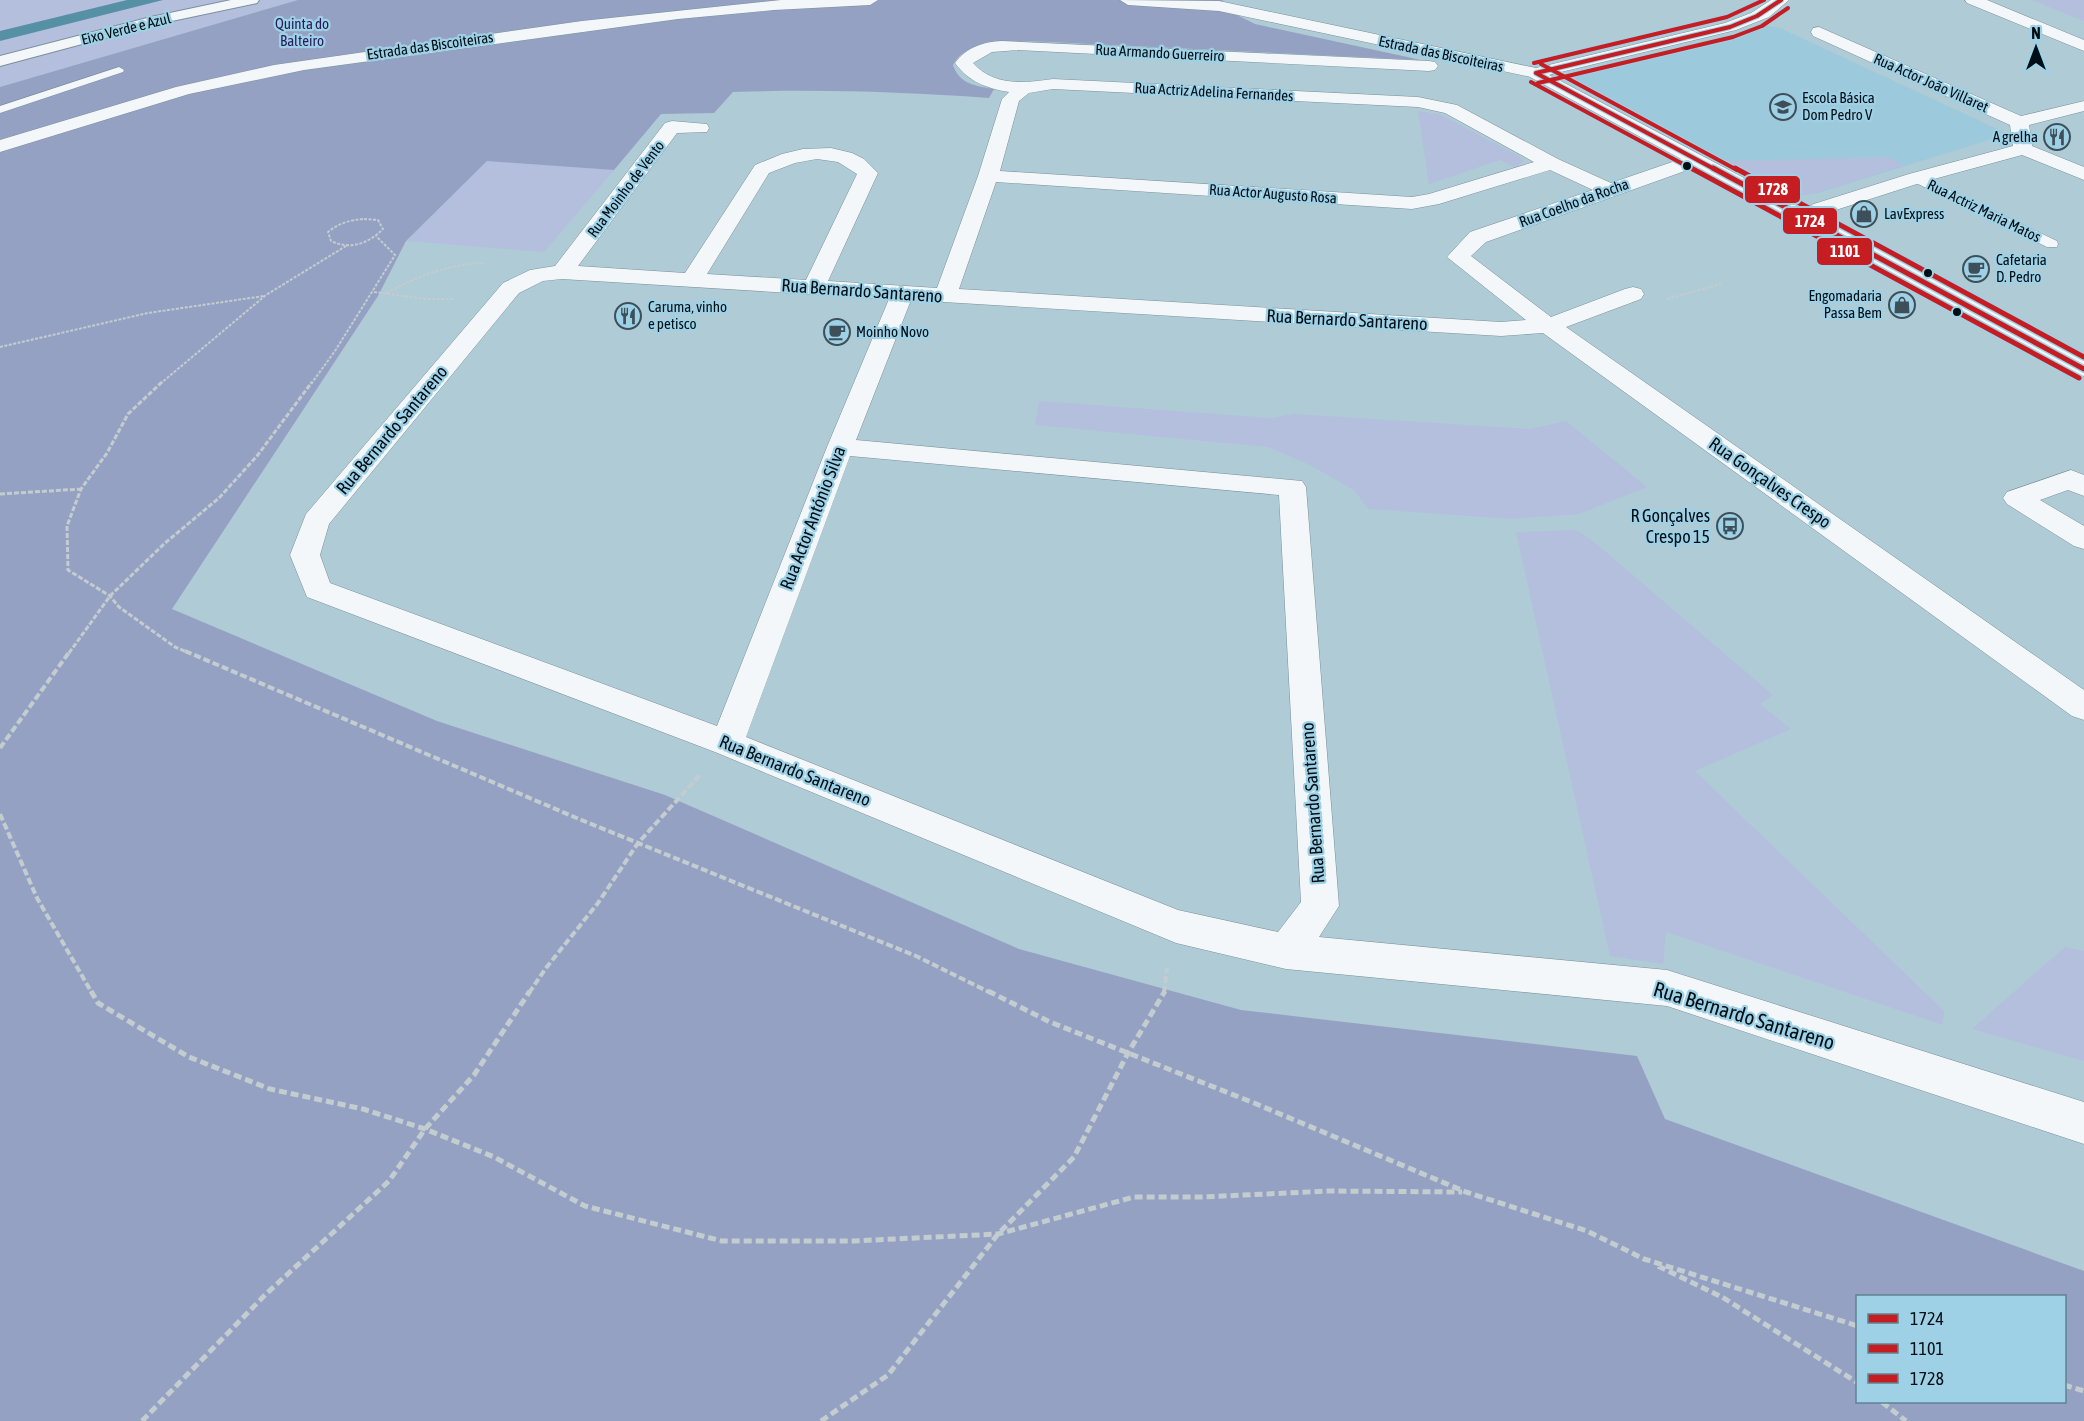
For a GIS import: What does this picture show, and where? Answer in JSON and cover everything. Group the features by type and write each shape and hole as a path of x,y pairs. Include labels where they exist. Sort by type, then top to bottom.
{"street":[{"name":"Eixo Verde e Azul","path":"0,61 151,21 252,0"},
{"name":"Estrada das Biscoiteiras","path":"0,146 155,98 244,76 363,56 558,28 781,4 870,0"},
{"name":"Estrada das Biscoiteiras","path":"1128,0 1221,3 1536,73 1730,27 1753,20 1769,11 1781,0"},
{"path":"1973,0 2084,46"},
{"name":"Rua Actor João Villaret","path":"1819,32 2019,122"},
{"name":"Rua Armando Guerreiro","path":"1023,89 987,82 971,74 964,63 973,53 992,46 1017,45 1429,66"},
{"path":"1536,73 2084,369"},
{"name":"Rua Actriz Adelina Fernandes","path":"1023,89 1053,84 1418,102 1451,109 1551,163 1609,190"},
{"path":"945,296 988,176 1011,99 1023,89"},
{"path":"2084,106 2019,122 2023,148 2084,174"},
{"name":"Rua Moinho de Vento","path":"550,273 672,127 700,128"},
{"name":"Rua Actriz Maria Matos","path":"1800,216 1916,178 2023,148"},
{"path":"692,280 762,169 780,159 797,155 840,155 858,162 868,173 814,288"},
{"name":"Rua Coelho da Rocha","path":"1458,257 1478,237 1698,160"},
{"name":"Rua Actor Augusto Rosa","path":"988,176 1412,203 1432,200 1551,163"},
{"name":"Rua Gonçalves Crespo","path":"1458,257 1548,326 2084,707"},
{"name":"Rua Bernardo Santareno","path":"1633,294 1548,326 1502,329 550,273 511,288 501,299 316,521 305,555 318,590 727,743 1176,927 1286,951 1667,988 2084,1123"},
{"name":"Rua Actor António Silva","path":"727,743 840,447 902,294"},
{"name":"Rua Bernardo Santareno","path":"840,447 1292,487 1320,906 1286,951"},
{"path":"2084,487 2071,479 2017,498 2084,539"}],"lane":[{"path":"0,110 119,70"},
{"name":"Rua Actriz Maria Matos","path":"1916,178 2052,244"}],"path":[{"path":"360,218 378,220 383,229 376,236 358,246 346,246 331,241 328,232 337,224 360,218"},
{"path":"0,748 110,596 165,543 219,498 258,456 335,351 395,255 376,236"},
{"path":"346,246 266,295 182,364 128,414 107,453 81,489 67,526 68,570 110,596 119,607 175,647 301,702 916,956 1050,1022 1254,1103 1466,1192 1587,1231 1722,1297 1856,1382"},
{"path":"386,293 423,273 467,263 502,263 550,273"},
{"path":"1633,294 1652,303 1721,284"},
{"path":"373,292 425,299 501,299"},
{"path":"0,347 148,313 266,295"},
{"path":"0,494 81,489"},
{"path":"142,1421 266,1294 388,1181 425,1129 474,1075 546,968 598,903 638,843 727,743"},
{"path":"0,814 37,898 98,1003 189,1057 270,1089 363,1109 425,1129 494,1157 585,1206 722,1241 853,1241 998,1234 1134,1197 1202,1197 1329,1191 1466,1192"},
{"path":"821,1421 888,1375 998,1234 1074,1157 1128,1053 1166,990 1168,946 1176,927"},
{"path":"1644,1259 1856,1326"},
{"path":"2066,1386 2084,1390"},
{"path":"1884,1403 1906,1421"}],"shaded area":[{"path":"0,0 298,0 0,87"},
{"path":"127,0 163,0 0,41 0,31"},
{"path":"2032,0 2084,0 2084,21"},
{"name":"Escola Básica Dom Pedro V","path":"1767,26 1780,28 2008,134 1818,193 1798,196 1769,185 1626,112 1584,89 1576,80 1576,75 1588,69"},
{"path":"1418,111 1439,114 1519,156 1524,161 1515,168 1500,160 1429,184"},
{"path":"1889,157 1904,165 1804,195 1777,190 1724,161"},
{"path":"487,161 614,170 544,252 406,241"},
{"path":"1039,401 1271,418 1295,414 1530,429 1566,421 1647,487 1579,514 1512,519 1368,509 1354,490 1310,465 1268,447 1035,425"},
{"path":"1576,530 1593,541 1773,695 1760,704 1791,729 1695,771 1944,1011 1943,1025 1666,932 1663,964 1610,956 1516,532"},
{"path":"2065,947 2084,951 2084,1061 1972,1029"}],"green space":[{"name":"Quinta do Balteiro","path":"298,0 1223,0 1219,6 1255,24 1421,60 1049,42 996,42 971,49 961,55 953,65 959,76 969,83 994,89 989,98 861,92 733,92 714,113 661,114 614,170 487,161 406,241 378,296 172,609 437,721 665,795 1019,949 1241,1010 1637,1056 1665,1119 2084,1271 2084,1421 0,1421 0,87"}],"transit line":[{"name":"1728","path":"1534,63 1727,17 1764,0"},
{"name":"1724","path":"1536,73 1730,27 1757,16 1781,0"},
{"name":"1101","path":"1538,83 1733,37 1762,26 1788,8"},
{"name":"1728","path":"1541,64 2084,357"},
{"name":"1724","path":"1536,73 2084,369"},
{"name":"1101","path":"1531,82 2079,378"}],"place":[{"name":"Escola Básica Dom Pedro V","path":"1783,107"},
{"name":"A grelha","path":"2057,137"},
{"name":"LavExpress","path":"1864,214"},
{"name":"Cafetaria D. Pedro","path":"1976,269"},
{"name":"Engomadaria Passa Bem","path":"1902,305"},
{"name":"Caruma, vinho e petisco","path":"628,316"},
{"name":"Moinho Novo","path":"837,332"},
{"name":"R Gonçalves Crespo 15","path":"1730,526"}]}
